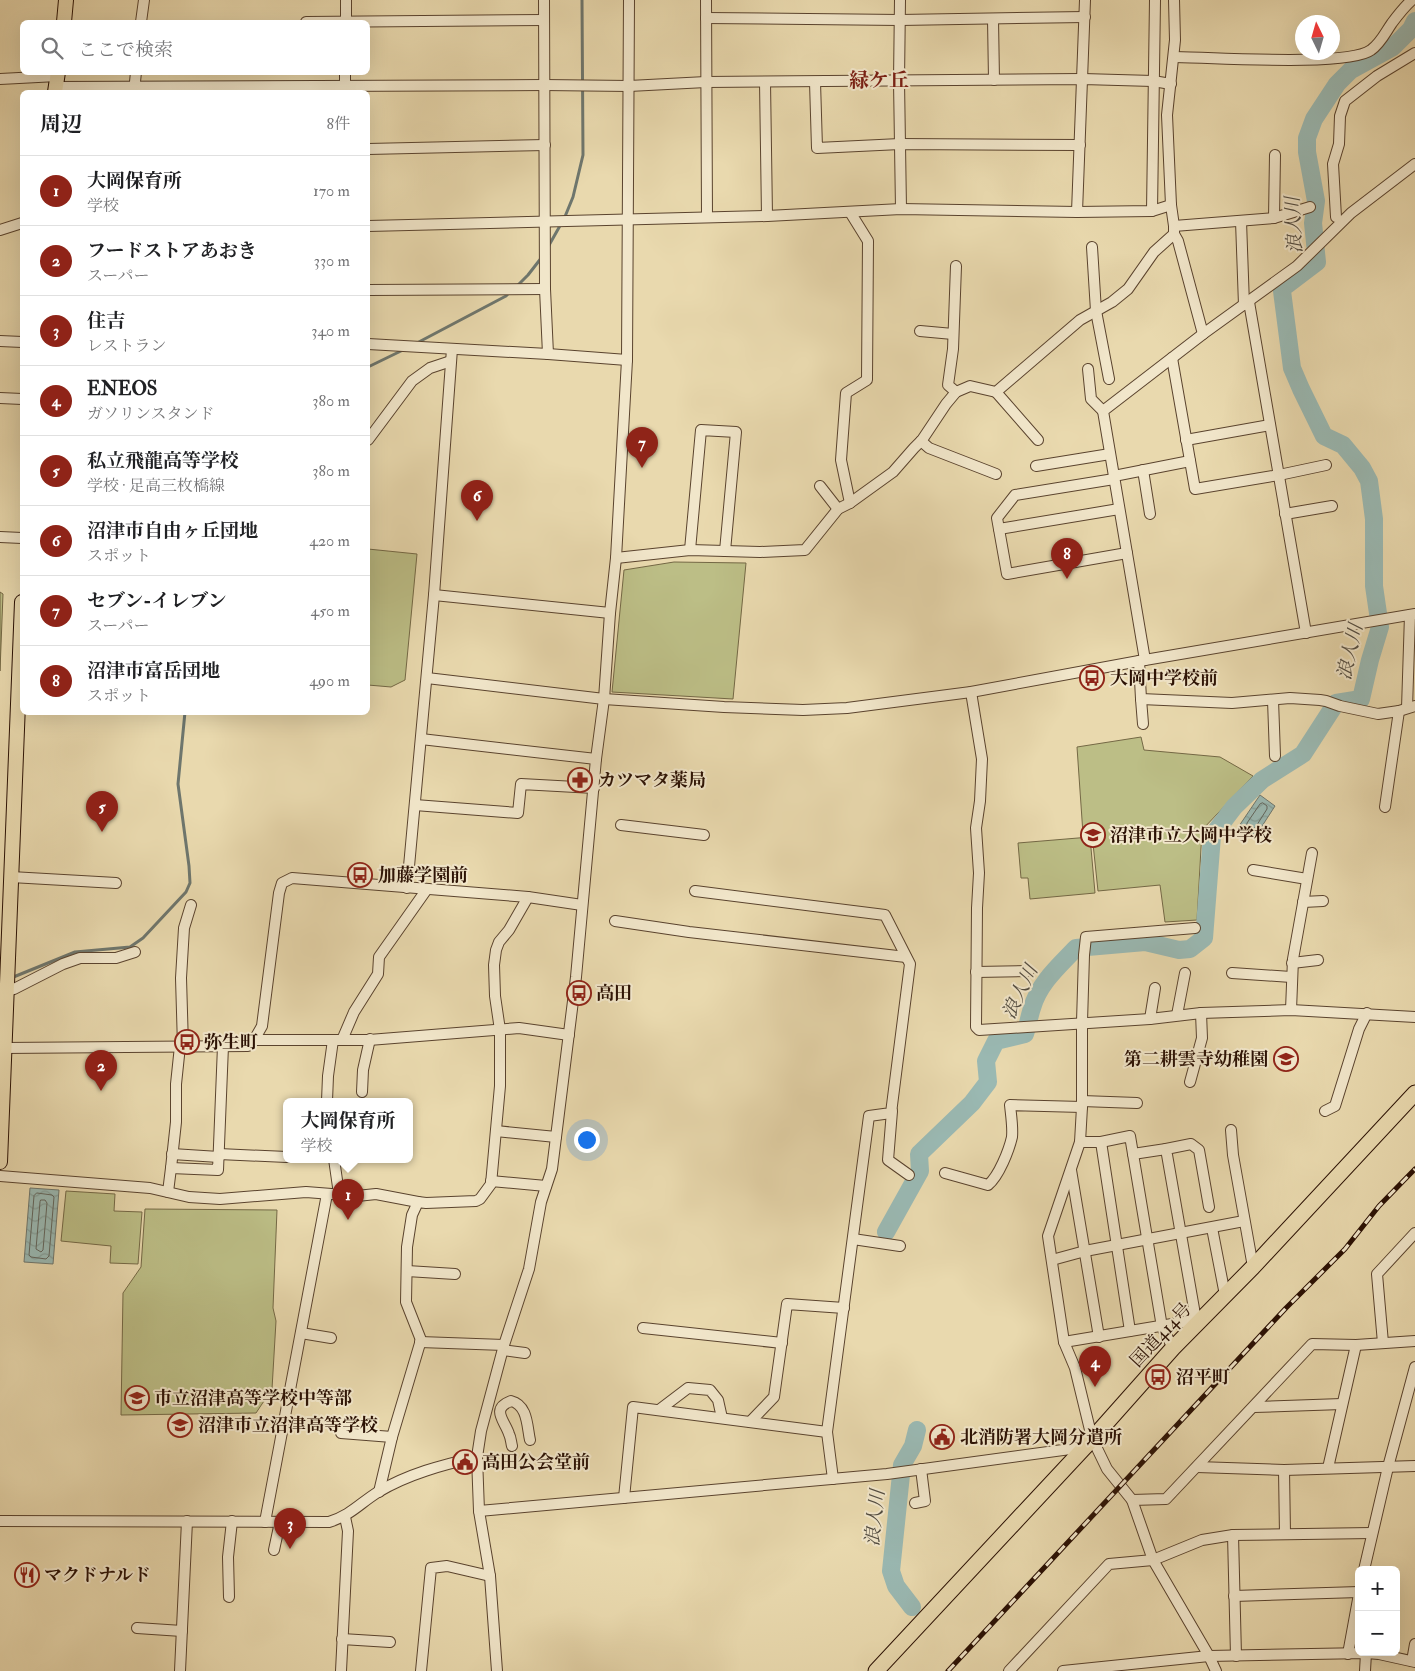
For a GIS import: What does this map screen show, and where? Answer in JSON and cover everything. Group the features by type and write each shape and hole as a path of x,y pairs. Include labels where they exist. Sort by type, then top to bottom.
{"highway":[{"name":"国道414号","path":"876,1671 1089,1442 1197,1322 1254,1267 1415,1093"}],"main road":[{"path":"64,20 66,0"},
{"path":"0,1162 7,991 4,967 11,877 20,652"}],"street":[{"path":"141,20 144,0"},
{"path":"346,0 346,20"},
{"path":"544,0 545,289 548,354"},
{"path":"497,1671 490,1576 480,1511 476,1457 481,1431 504,1348 529,1270 541,1202 552,1169 569,1035 596,759 604,699 616,558 627,360 629,0"},
{"path":"706,0 707,216"},
{"path":"900,0 901,210"},
{"path":"1077,212 1086,0"},
{"path":"1152,211 1155,0"},
{"path":"1174,0 1174,57 1167,115 1171,205 1174,230 1203,334"},
{"path":"1174,57 1310,60 1348,57 1369,52 1380,43 1391,24 1412,0"},
{"path":"706,18 900,20 1085,17"},
{"path":"993,19 994,80"},
{"path":"370,22 544,20"},
{"path":"1336,217 1333,164 1339,144 1340,116 1345,101 1377,76 1415,53"},
{"path":"134,89 136,75"},
{"path":"345,75 345,89"},
{"path":"0,79 134,89 345,89 544,85 629,86 706,82 1083,79 1153,81 1171,84"},
{"path":"765,82 767,216"},
{"path":"815,82 816,148 900,144 1080,145"},
{"path":"370,148 545,145"},
{"path":"1274,218 1275,155"},
{"path":"1102,411 1203,334 1297,266 1351,213 1415,164"},
{"path":"370,226 707,216 767,216 901,210 1152,211 1171,205"},
{"path":"996,392 1080,320 1112,302 1128,289 1154,252 1174,230 1274,218 1310,207"},
{"path":"850,212 868,241 867,380 846,393 841,460 850,503"},
{"path":"1241,221 1246,304 1270,425 1306,633"},
{"path":"0,230 20,224"},
{"path":"1092,247 1096,311 1109,379"},
{"path":"956,266 953,334 948,385 956,392"},
{"path":"370,290 545,289"},
{"path":"920,331 953,334"},
{"path":"0,341 20,342"},
{"path":"370,344 627,360"},
{"path":"407,888 422,739 452,349"},
{"path":"1172,358 1195,490 1326,465"},
{"path":"370,437 412,381 430,368 451,361"},
{"path":"1088,369 1091,400 1102,411 1127,553 1142,661 1141,699 1143,724"},
{"path":"616,558 690,550 805,550 838,509 850,503 893,472 921,441 956,392 970,386 996,392 1038,440"},
{"path":"0,398 20,399"},
{"path":"1186,440 1270,425"},
{"path":"690,550 701,430 736,432 725,551"},
{"path":"921,441 929,448 996,474"},
{"path":"1036,466 1110,454"},
{"path":"1127,553 1007,574 998,518 1015,495 1190,461"},
{"path":"1143,470 1150,514"},
{"path":"820,486 838,509"},
{"path":"1285,514 1332,506"},
{"path":"1000,529 1119,510"},
{"path":"0,537 20,538"},
{"path":"434,595 610,614"},
{"path":"426,678 604,699 803,710 847,708 972,692 1413,615 1407,709 1385,807"},
{"path":"972,692 982,759 980,801 976,828 980,872 977,908 976,972 976,1027 979,1030 1150,1019 1201,1013 1290,1010 1415,1017"},
{"path":"1141,699 1232,703 1290,698 1320,700 1378,714 1407,709"},
{"path":"1273,700 1275,756"},
{"path":"422,739 596,759"},
{"path":"415,804 518,813 522,784 594,788"},
{"path":"621,825 704,835"},
{"path":"1290,1010 1292,963 1312,854"},
{"path":"1254,870 1307,879"},
{"path":"11,877 116,883"},
{"path":"4,1048 248,1046 262,1026 278,893 282,883 292,878 528,898 582,905"},
{"path":"327,1098 328,1076 338,1040 378,974 379,957 427,890"},
{"path":"695,891 885,915 910,964 892,1110 888,1160 909,1175"},
{"path":"0,1176 150,1188 189,1197 220,1199 306,1192 357,1196 376,1194 426,1203 476,1201 480,1199 492,1181 500,1086 500,1030 495,996 494,965 496,950 499,942 509,930 528,898"},
{"path":"1303,902 1323,901"},
{"path":"168,1192 176,1122 176,1084 181,1046 184,928 191,905"},
{"path":"615,921 689,932 906,957"},
{"path":"1195,928 1086,937 1082,1022 1080,1142 1070,1166 1048,1236 1064,1342 1075,1368 1089,1442 1132,1500 1153,1560 1216,1671"},
{"path":"7,991 63,964 80,958 116,958 134,952"},
{"path":"1292,963 1318,960"},
{"path":"976,972 1029,971"},
{"path":"1177,1015 1185,973"},
{"path":"1232,973 1292,977"},
{"path":"1150,1019 1155,988"},
{"path":"1190,1082 1202,1038 1201,1013"},
{"path":"1325,1110 1336,1106 1359,1029 1367,1013"},
{"path":"254,1040 370,1040 519,1028 569,1035"},
{"path":"362,1092 362,1076 370,1040"},
{"path":"171,1168 218,1170 223,1046"},
{"path":"945,1173 988,1185 994,1180 1008,1150 1012,1135 1010,1105 1137,1103"},
{"path":"834,1479 826,1432 869,1116 891,1113 892,1110"},
{"path":"1231,1130 1233,1155 1244,1221 1254,1267"},
{"path":"496,1131 556,1137"},
{"path":"1080,1142 1101,1142 1130,1136 1162,1327 1173,1348"},
{"path":"1101,1142 1130,1331"},
{"path":"1133,1154 1191,1144 1199,1150 1209,1207"},
{"path":"1064,1342 1197,1322 1166,1149"},
{"path":"172,1154 283,1158"},
{"path":"335,1163 339,1194"},
{"path":"1070,1166 1099,1337"},
{"path":"492,1181 546,1186"},
{"path":"265,1522 327,1194"},
{"path":"379,1492 392,1437 421,1340 406,1302 407,1247 412,1215 418,1202"},
{"path":"1052,1260 1085,1251 1244,1221"},
{"path":"1212,1228 1225,1295"},
{"path":"1383,1343 1377,1274 1415,1233"},
{"path":"853,1239 900,1246"},
{"path":"406,1271 455,1274"},
{"path":"750,1422 774,1396 787,1304 844,1308"},
{"path":"643,1328 782,1343"},
{"path":"302,1333 330,1338"},
{"path":"1132,1500 1166,1499 1254,1408 1312,1344 1356,1345 1415,1341"},
{"path":"420,1342 504,1348 525,1353"},
{"path":"1328,1468 1356,1345"},
{"path":"1365,1566 1388,1467 1415,1367"},
{"path":"659,1410 688,1388 710,1390 718,1400 722,1418"},
{"path":"512,1446 509,1433 500,1415 500,1410 505,1404 511,1402 519,1404 524,1410 530,1440"},
{"path":"1254,1408 1342,1404"},
{"path":"624,1498 633,1407 826,1432"},
{"path":"341,1433 392,1437"},
{"path":"480,1511 907,1471 1089,1442"},
{"path":"0,1521 328,1522 345,1517 379,1492 412,1475 476,1457"},
{"path":"1197,1467 1284,1470 1415,1466"},
{"path":"916,1503 925,1502 921,1469"},
{"path":"1284,1470 1285,1534"},
{"path":"341,1671 348,1530 345,1517"},
{"path":"180,1671 187,1521"},
{"path":"228,1597 228,1558 232,1521"},
{"path":"274,1550 280,1522"},
{"path":"1009,1671 1109,1564 1153,1560 1202,1540 1233,1535 1372,1533"},
{"path":"1233,1535 1236,1656"},
{"path":"421,1671 431,1568 447,1566 490,1576"},
{"path":"1234,1596 1355,1593"},
{"path":"1348,1654 1356,1611"},
{"path":"137,1628 182,1631"},
{"path":"342,1639 390,1642"},
{"path":"1388,1656 1413,1662 1415,1644"},
{"path":"1063,1671 1122,1668 1209,1656 1355,1654"},
{"path":"1365,1671 1366,1656"},
{"path":"1175,1660 1175,1671"}],"green space":[{"path":"370,549 417,554 405,680 391,687 370,685"},
{"path":"674,562 746,563 733,699 612,692 624,570"},
{"path":"0,592 3,594 0,671"},
{"path":"1141,737 1144,750 1220,757 1253,776 1202,830 1197,920 1165,922 1160,885 1098,891 1092,834 1083,834 1077,747"},
{"path":"1090,837 1095,893 1030,899 1028,878 1021,878 1018,843"},
{"path":"66,1191 115,1194 114,1211 142,1212 138,1264 110,1263 111,1246 61,1241"},
{"path":"145,1209 277,1210 273,1308 276,1321 272,1389 256,1413 121,1415 123,1293 141,1267"}],"water":[{"path":"1260,795 1275,806 1255,837 1239,826"},
{"path":"30,1188 59,1190 53,1264 24,1262"}],"waterway":[{"path":"564,219 573,197 583,155 582,0"},
{"name":"浪人川","path":"886,1232 920,1171 919,1154 972,1103 988,1082 986,1061 996,1041 1025,1034 1035,999 1056,968 1076,948 1145,942 1179,950 1190,949 1204,938 1212,836 1234,807 1262,780 1303,754 1336,703 1361,699 1380,627 1374,586 1374,519 1369,481 1362,468 1343,445 1324,436 1301,389 1292,368 1282,291 1284,287 1317,262 1313,223 1316,201 1307,152 1307,138 1314,119 1337,84 1351,70 1393,47 1411,29 1415,21"},
{"path":"548,247 561,224"},
{"path":"517,286 542,257"},
{"path":"415,344 506,296 510,292"},
{"path":"370,366 403,350"},
{"path":"11,978 75,952 130,947 143,938 186,892 190,883 189,866 178,784 185,715"},
{"name":"浪人川","path":"912,1607 896,1586 891,1571 902,1465 913,1446 917,1430"}],"railway":[{"path":"948,1671 1286,1308 1345,1249 1379,1206 1415,1169"}],"place":[{"name":"セブン-イレブン","path":"642,468"},
{"name":"沼津市自由ヶ丘団地","path":"477,521"},
{"name":"沼津市富岳団地","path":"1067,579"},
{"name":"大岡中学校前","path":"1092,678"},
{"name":"カツマタ薬局","path":"580,780"},
{"name":"私立飛龍高等学校","path":"102,832"},
{"name":"沼津市立大岡中学校","path":"1093,835"},
{"name":"加藤学園前","path":"360,875"},
{"name":"高田","path":"579,993"},
{"name":"弥生町","path":"187,1042"},
{"name":"第二耕雲寺幼稚園","path":"1286,1059"},
{"name":"フードストアあおき","path":"101,1091"},
{"name":"大岡保育所","path":"348,1220"},
{"name":"沼平町","path":"1158,1377"},
{"name":"ENEOS","path":"1095,1387"},
{"name":"市立沼津高等学校中等部","path":"137,1398"},
{"name":"沼津市立沼津高等学校","path":"180,1425"},
{"name":"北消防署大岡分遣所","path":"942,1437"},
{"name":"高田公会堂前","path":"465,1462"},
{"name":"住吉","path":"290,1549"},
{"name":"マクドナルド","path":"27,1575"}],"district":[{"name":"緑ケ丘","path":"879,80"}]}
